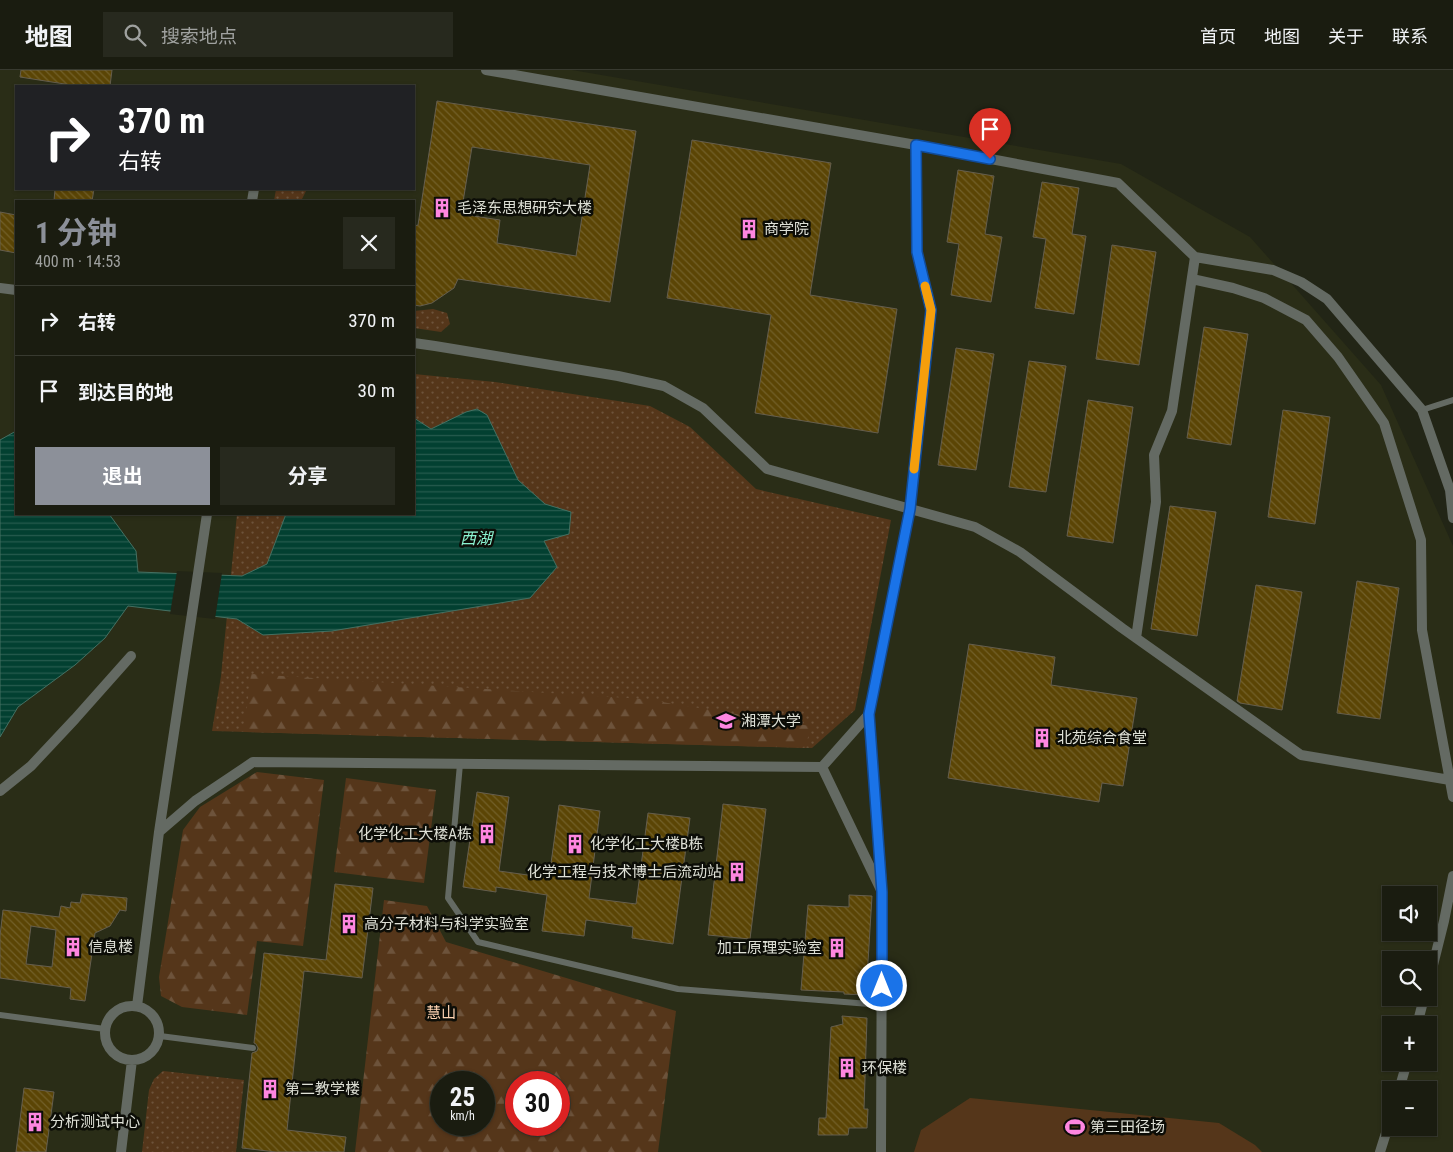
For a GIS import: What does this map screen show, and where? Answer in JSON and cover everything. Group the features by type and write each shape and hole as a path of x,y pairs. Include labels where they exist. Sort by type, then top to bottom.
{"street":[{"path":"486,70 916,145 1118,183 1195,257 1273,270 1301,282 1327,299 1422,410 1450,490 1453,518"},
{"path":"881,1152 882,892 869,714 910,509 931,310 917,252 916,145"},
{"path":"1136,638 1156,502 1154,455 1172,411 1195,257"},
{"path":"1192,279 1233,288 1264,298 1306,320 1338,357 1384,423 1421,540 1422,630 1453,796"},
{"path":"0,288 15,290"},
{"path":"415,343 618,376 664,386 703,408 767,469 974,527 1020,552 1136,638 1301,755 1450,780"},
{"path":"137,1006 159,832 207,518"},
{"path":"0,790 31,766 130,656"},
{"path":"159,832 195,801 254,762 822,767 869,714"},
{"path":"822,767 882,892"},
{"path":"1436,951 1453,876"},
{"path":"128,1005 137,1006 144,1008 156,1019 160,1036 154,1050 148,1056 132,1060 123,1059 114,1054 108,1047 105,1038 107,1020 120,1008 128,1005"},
{"path":"121,1152 132,1060"},
{"path":"1380,1152 1385,1136"}],"lane":[{"path":"1422,410 1453,400"},
{"path":"460,764 448,898 478,942 678,989 882,1005"},
{"path":"0,1015 105,1029"},
{"path":"160,1036 253,1048"}],"shaded area":[{"name":"湘潭大学","path":"0,70 572,70 1121,164 1250,237 1381,385 1453,546 1453,1152 0,1152"}],"green space":[{"path":"276,190 306,190 302,200 274,200"},
{"path":"433,309 447,313 450,324 441,332 415,328 415,311"},
{"path":"415,374 495,382 650,406 690,427 756,489 891,520 855,710 812,748 212,731 221,676 237,515 415,515"},
{"path":"251,674 643,699 810,726 806,748 244,732"},
{"path":"257,772 324,780 303,946 257,941 247,1015 182,1007 161,996 159,977 183,830 200,807"},
{"path":"346,778 436,790 424,883 334,872"},
{"name":"慧山","path":"384,900 427,906 446,942 676,1011 658,1152 355,1152"},
{"path":"163,1071 244,1080 236,1152 142,1152 149,1090 154,1079"},
{"name":"第三田径场","path":"970,1098 1219,1123 1255,1145 1262,1152 914,1152 921,1130"}],"water":[{"name":"西湖","path":"477,409 487,415 518,480 545,504 571,512 569,534 544,541 557,567 530,598 332,631 263,635 237,619 128,606 105,638 75,665 18,707 0,737 0,440 15,432 15,515 110,515 136,551 138,572 242,576 267,564 286,515 415,515 415,419 431,429 466,412"}],"pier":[{"path":"177,571 222,573 215,619 170,614"}],"building":[{"path":"21,70 112,70 110,85 71,85 20,77"},
{"name":"毛泽东思想研究大楼","path":"437,101 636,131 610,302 458,279 454,288 432,303 415,305 415,226 418,225","holes":["472,147 590,165 576,256 497,243 500,220 461,214"]},
{"name":"商学院","path":"692,140 831,163 810,295 897,309 878,433 755,413 771,315 667,298"},
{"path":"958,170 994,176 985,234 1002,237 991,302 951,295 959,244 947,242"},
{"path":"1042,182 1079,188 1072,234 1086,236 1074,314 1035,308 1046,239 1033,237"},
{"path":"55,190 94,190 92,200 54,200"},
{"path":"0,212 15,215 15,253 0,250"},
{"path":"1112,245 1156,252 1139,365 1096,359"},
{"path":"1204,327 1248,334 1231,445 1187,438"},
{"path":"956,348 994,354 976,470 938,465"},
{"path":"1029,361 1066,366 1046,492 1009,487"},
{"path":"1088,400 1133,407 1113,543 1067,536"},
{"path":"1283,410 1330,417 1315,524 1268,517"},
{"path":"1170,506 1216,512 1197,636 1151,629"},
{"path":"1357,581 1399,588 1380,719 1337,713"},
{"path":"1256,585 1302,592 1282,710 1237,701"},
{"name":"北苑综合食堂","path":"969,644 1055,657 1051,685 1137,698 1123,786 1102,783 1099,802 948,778"},
{"path":"477,792 509,797 499,871 549,878 559,805 600,811 589,898 636,904 648,813 690,818 673,944 632,938 633,927 586,920 584,936 542,931 547,895 496,887 496,892 463,887"},
{"name":"化学工程与技术博士后流动站","path":"723,804 766,809 750,939 708,935"},
{"name":"第二教学楼","path":"335,884 373,888 362,978 304,971 287,1130 346,1137 344,1152 276,1152 242,1148 252,1053 257,1051 258,1048 254,1043 264,953 326,960"},
{"name":"信息楼","path":"82,894 127,898 126,911 120,910 110,926 95,933 85,1001 70,999 71,988 0,978 0,936 3,910 59,917 61,906 70,908 71,902 80,903","holes":["31,926 56,930 52,967 26,964"]},
{"name":"加工原理实验室","path":"849,895 872,896 866,995 801,990 808,905 849,907"},
{"name":"环保楼","path":"842,1016 867,1018 864,1109 868,1109 867,1128 849,1128 848,1135 818,1135 819,1118 826,1118 831,1027 843,1024"},
{"name":"分析测试中心","path":"24,1088 54,1092 46,1152 16,1152"}],"slow traffic":[{"path":"914,469 931,310 925,286"}],"place":[{"name":"毛泽东思想研究大楼","path":"442,208"},
{"name":"商学院","path":"749,229"},
{"name":"湘潭大学","path":"726,721"},
{"name":"北苑综合食堂","path":"1042,738"},
{"name":"化学化工大楼A栋","path":"487,834"},
{"name":"化学化工大楼B栋","path":"575,844"},
{"name":"化学工程与技术博士后流动站","path":"737,872"},
{"name":"高分子材料与科学实验室","path":"349,924"},
{"name":"信息楼","path":"73,947"},
{"name":"加工原理实验室","path":"837,948"},
{"name":"环保楼","path":"847,1068"},
{"name":"第二教学楼","path":"270,1089"},
{"name":"分析测试中心","path":"35,1122"},
{"name":"第三田径场","path":"1075,1127"}],"route":[{"path":"882,986 882,892 869,714 910,509 931,310 917,252 916,145 990,159"}]}
